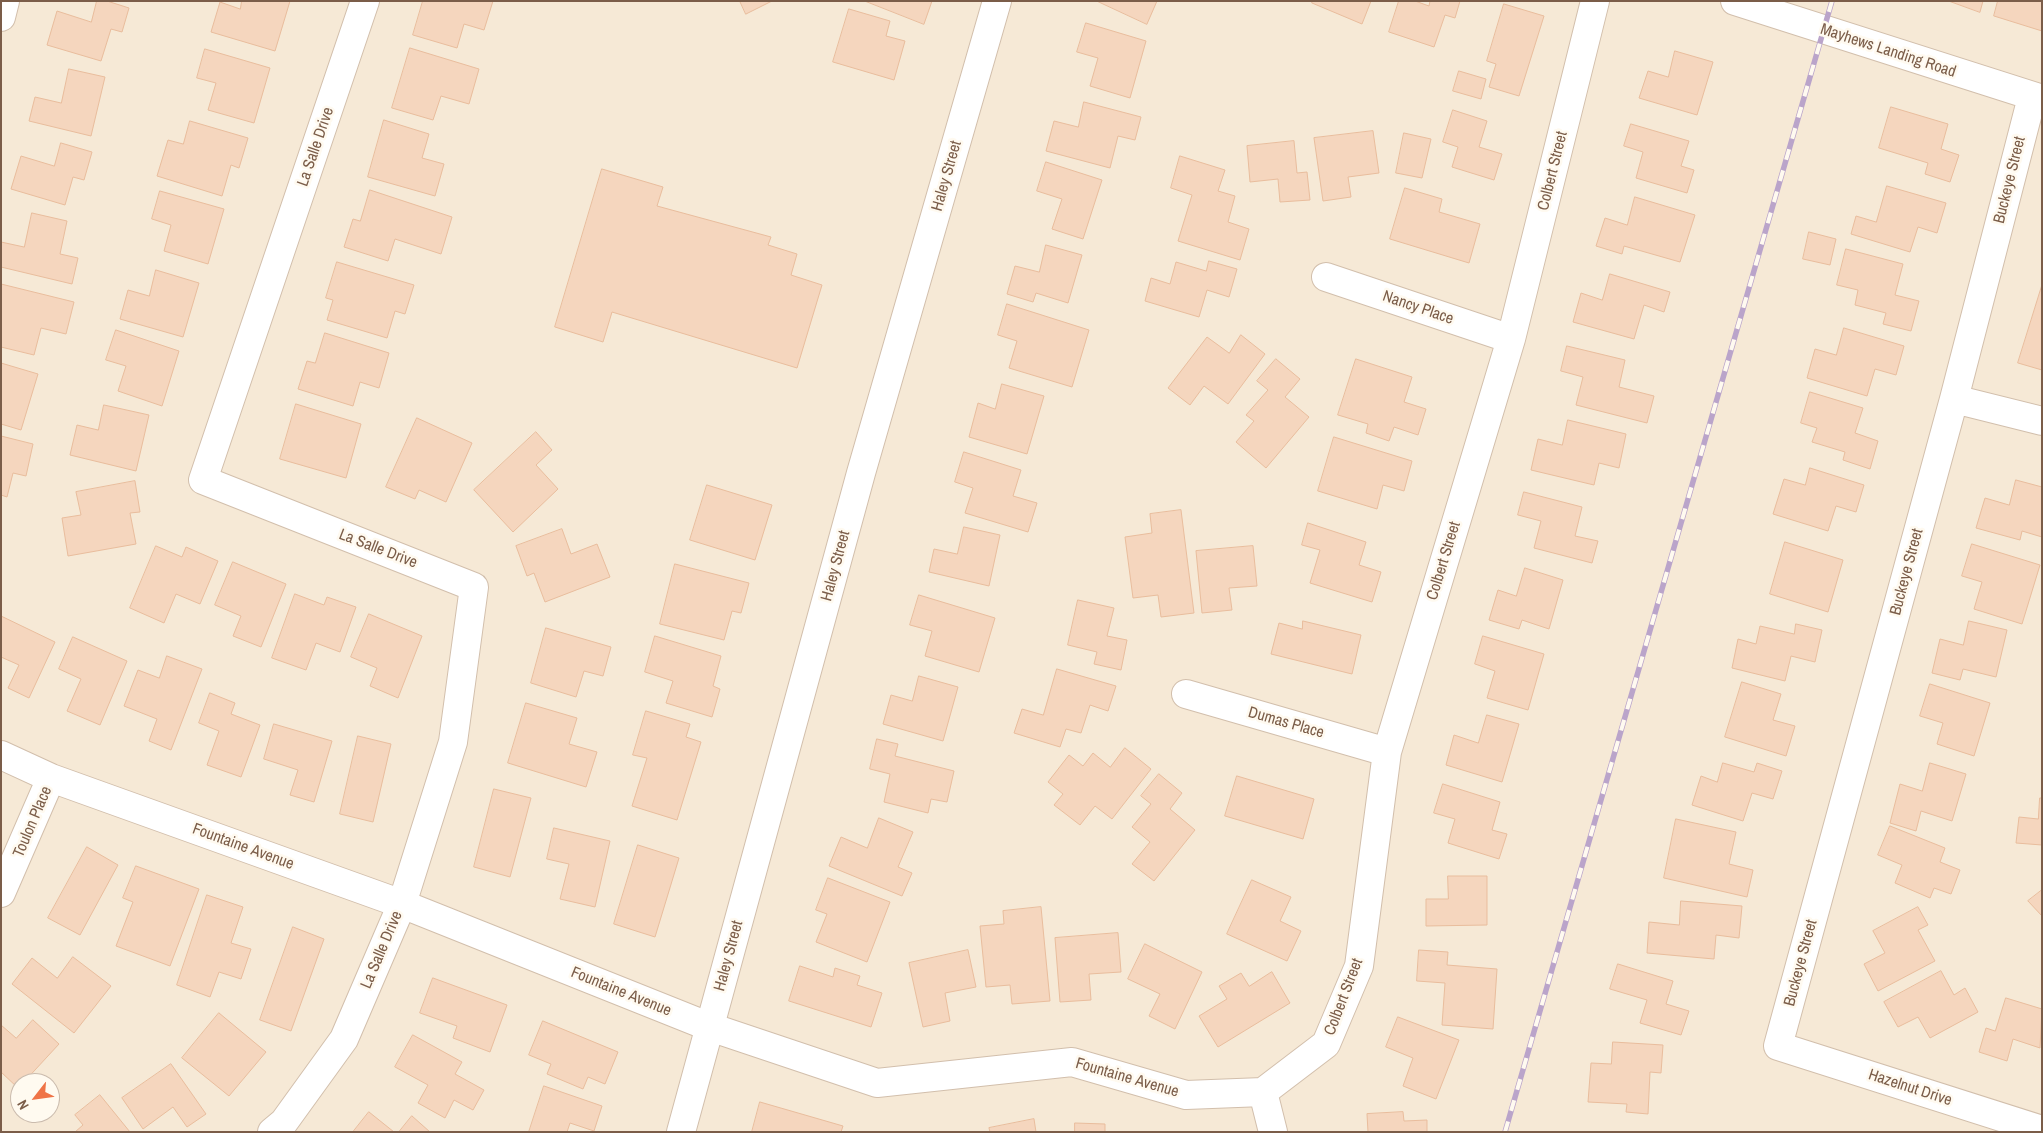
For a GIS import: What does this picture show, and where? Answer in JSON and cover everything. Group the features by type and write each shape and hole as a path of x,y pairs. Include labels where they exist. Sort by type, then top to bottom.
{"street":[{"path":"1,17 5,1"},
{"name":"La Salle Drive","path":"272,1132 284,1122 344,1039 402,904 453,742 474,587 202,480 365,1"},
{"name":"Haley Street","path":"681,1132 861,473 997,1"},
{"name":"Colbert Street","path":"1263,1092 1326,1044 1359,966 1387,752 1511,339 1595,1"},
{"name":"Mayhews Landing Road","path":"1735,1 2037,98"},
{"name":"Buckeye Street","path":"1778,1046 2037,98"},
{"name":"Nancy Place","path":"1326,277 1511,339"},
{"path":"1954,399 2042,421"},
{"name":"Dumas Place","path":"1186,694 1387,752"},
{"name":"Fountaine Avenue","path":"1,755 51,778 402,904 710,1027 877,1083 1072,1062 1186,1095 1263,1092"},
{"name":"Toulon Place","path":"1,893 51,778"},
{"name":"Hazelnut Drive","path":"1778,1046 2042,1130"},
{"path":"1263,1092 1273,1132"}],"shaded area":[{"path":"1,1 2042,1 2042,1132 1,1132"}],"building":[{"path":"97,1 107,1 129,8 122,32 111,29 101,61 47,45 57,11 91,22"},
{"path":"242,1 290,1 275,51 211,32 220,2 240,9"},
{"path":"423,1 493,1 484,30 464,24 457,48 413,35"},
{"path":"740,1 772,1 746,14"},
{"path":"865,1 932,1 924,24"},
{"path":"1097,1 1157,1 1147,24"},
{"path":"1313,1 1371,1 1362,24 1312,3"},
{"path":"1399,1 1415,1 1429,6 1430,1 1460,1 1455,18 1445,15 1434,47 1389,32"},
{"path":"1949,1 1983,1 1980,12"},
{"path":"1998,1 2042,1 2042,31 1994,16"},
{"path":"1504,4 1544,16 1519,96 1489,87 1496,64 1487,61"},
{"path":"849,9 890,21 886,36 905,41 894,80 833,62"},
{"path":"1086,23 1146,41 1130,98 1090,86 1098,58 1077,52"},
{"path":"410,48 479,69 469,104 441,96 433,120 392,108"},
{"path":"205,49 270,68 254,123 208,110 216,83 197,78"},
{"path":"1675,51 1713,62 1697,115 1639,98 1648,71 1668,77"},
{"path":"69,69 105,77 91,136 29,121 35,97 61,103"},
{"path":"1459,71 1486,79 1481,99 1453,91"},
{"path":"1084,102 1141,117 1135,140 1118,136 1110,168 1046,151 1054,121 1078,127"},
{"path":"1891,107 1948,124 1941,149 1959,155 1950,182 1925,174 1928,163 1879,148"},
{"path":"1453,110 1487,121 1479,147 1502,154 1494,180 1452,167 1458,147 1443,142"},
{"path":"384,120 429,134 422,158 444,164 435,196 368,177"},
{"path":"190,121 248,138 239,168 231,165 222,196 157,176 168,140 183,144"},
{"path":"1631,124 1689,141 1681,166 1694,170 1687,193 1636,178 1643,152 1624,146"},
{"path":"1373,131 1379,173 1348,177 1351,197 1323,201 1314,138"},
{"path":"1404,133 1431,139 1422,178 1396,173"},
{"path":"1294,141 1297,173 1307,172 1310,200 1280,202 1278,179 1250,182 1247,146"},
{"path":"61,143 92,152 84,180 73,177 65,205 11,189 21,156 54,166"},
{"path":"1180,156 1225,170 1218,191 1235,196 1228,222 1249,229 1240,260 1178,241 1192,195 1171,188"},
{"path":"1046,162 1102,180 1083,239 1052,229 1062,199 1037,191"},
{"path":"602,169 663,187 657,206 771,237 768,245 797,254 791,275 822,285 797,368 612,312 603,342 555,327"},
{"path":"1887,186 1946,203 1937,233 1918,227 1910,252 1851,234 1856,216 1876,222"},
{"path":"1405,188 1442,199 1439,212 1480,224 1469,263 1390,239"},
{"path":"370,190 452,217 441,254 395,239 388,261 344,247 353,219 360,221"},
{"path":"160,191 224,209 208,264 164,251 171,225 152,219"},
{"path":"1635,197 1695,215 1680,262 1624,246 1622,254 1596,246 1605,218 1627,225"},
{"path":"32,213 67,221 60,254 78,258 72,284 1,267 1,242 24,247"},
{"path":"1809,232 1836,239 1830,265 1803,259"},
{"path":"1046,245 1082,255 1068,303 1036,293 1033,302 1007,294 1015,266 1039,272"},
{"path":"1846,249 1903,264 1895,295 1919,301 1911,331 1883,324 1886,313 1855,305 1858,290 1837,285"},
{"path":"1209,261 1237,269 1229,297 1207,290 1199,317 1145,301 1151,278 1170,284 1176,262 1206,271"},
{"path":"337,262 414,285 405,314 395,311 387,338 327,320 333,300 326,298"},
{"path":"156,270 199,283 183,337 120,319 128,290 149,296"},
{"path":"1610,274 1670,292 1664,312 1644,305 1634,339 1573,322 1581,293 1602,300"},
{"path":"1,284 74,302 66,334 41,328 34,355 1,347"},
{"path":"2042,285 2042,370 2018,363"},
{"path":"1007,304 1089,330 1072,387 1009,368 1017,341 998,335"},
{"path":"1844,328 1904,346 1896,375 1875,369 1867,396 1807,378 1815,349 1836,355"},
{"path":"116,330 179,351 162,406 118,391 126,366 106,360"},
{"path":"325,333 389,353 379,388 360,382 353,406 298,389 307,361 315,363"},
{"path":"1241,335 1265,354 1228,404 1204,386 1190,405 1168,388 1207,337 1229,353"},
{"path":"1567,346 1625,360 1619,387 1654,396 1647,423 1576,405 1583,377 1561,371"},
{"path":"1276,359 1300,379 1285,397 1309,417 1266,468 1236,442 1254,421 1246,415 1268,390 1257,381"},
{"path":"1356,359 1412,377 1404,402 1426,409 1418,435 1394,427 1389,441 1366,433 1368,424 1338,415"},
{"path":"1,363 38,374 21,430 1,424"},
{"path":"1002,384 1044,396 1027,454 969,437 978,403 995,409"},
{"path":"1810,392 1863,408 1855,433 1878,441 1870,469 1843,460 1845,452 1812,442 1817,428 1801,423"},
{"path":"296,404 361,424 346,478 280,459"},
{"path":"104,405 149,415 136,471 70,455 77,425 98,430"},
{"path":"417,418 472,443 446,502 419,490 415,499 386,487"},
{"path":"1568,420 1626,434 1619,468 1599,463 1594,485 1531,470 1538,439 1562,445"},
{"path":"536,432 552,450 536,465 558,489 513,532 474,490"},
{"path":"1,436 33,444 26,476 13,473 7,497 1,495"},
{"path":"1334,437 1412,461 1404,491 1383,485 1377,509 1318,491"},
{"path":"964,452 1021,470 1013,496 1037,503 1028,532 965,513 973,488 955,482"},
{"path":"1810,468 1864,485 1856,512 1836,506 1828,531 1773,514 1784,479 1805,485"},
{"path":"2016,480 2042,487 2042,537 2022,531 2020,540 1976,528 1985,498 2009,505"},
{"path":"135,481 140,512 130,513 136,544 68,556 62,518 81,515 76,492"},
{"path":"707,485 772,505 755,560 690,540"},
{"path":"1524,492 1582,507 1575,536 1598,541 1592,563 1534,548 1541,521 1518,515"},
{"path":"1181,510 1194,613 1161,617 1158,595 1133,598 1125,537 1152,533 1150,514"},
{"path":"1308,523 1366,542 1359,565 1381,572 1372,602 1310,583 1320,550 1302,545"},
{"path":"964,527 1000,535 989,586 929,572 934,549 957,554"},
{"path":"562,529 571,554 597,544 610,577 545,602 534,573 527,576 516,546"},
{"path":"1785,542 1843,560 1828,612 1770,594"},
{"path":"1972,544 2040,565 2022,624 1974,609 1982,582 1962,576"},
{"path":"156,546 182,557 186,547 218,561 200,604 176,594 164,623 130,608"},
{"path":"1253,546 1257,586 1229,588 1232,610 1202,613 1196,551"},
{"path":"233,562 286,584 261,647 233,636 241,616 215,605"},
{"path":"675,564 749,583 741,613 732,611 724,640 660,624"},
{"path":"1525,568 1563,580 1549,629 1522,620 1519,629 1489,620 1498,590 1516,596"},
{"path":"295,594 324,605 327,597 356,607 340,652 316,643 306,670 272,658"},
{"path":"919,595 995,618 979,672 925,656 932,631 910,625"},
{"path":"1078,600 1114,608 1107,636 1127,640 1121,670 1094,664 1097,652 1068,645"},
{"path":"369,614 422,636 398,698 370,686 377,668 351,657"},
{"path":"1,616 55,642 29,698 8,688 19,665 1,657"},
{"path":"1303,621 1361,635 1352,674 1271,654 1279,623 1302,629"},
{"path":"1969,621 2007,630 1996,677 1963,669 1960,680 1932,673 1940,639 1963,645"},
{"path":"1796,624 1822,630 1815,662 1791,656 1785,681 1732,668 1738,639 1756,644 1760,626 1794,634"},
{"path":"546,628 611,647 603,676 584,671 576,697 531,683"},
{"path":"655,636 721,656 713,686 720,689 712,717 666,703 673,681 645,672"},
{"path":"1483,636 1544,654 1528,710 1487,698 1495,671 1475,664"},
{"path":"73,637 127,661 100,725 67,711 81,679 59,669"},
{"path":"167,656 202,669 171,750 149,741 157,719 124,706 138,670 159,678"},
{"path":"1057,669 1116,686 1108,711 1090,705 1081,733 1066,729 1060,747 1014,733 1022,709 1043,715"},
{"path":"919,676 958,687 943,741 883,724 891,695 912,701"},
{"path":"1742,682 1781,694 1773,720 1795,726 1786,756 1725,737"},
{"path":"1930,684 1990,703 1974,756 1937,744 1943,723 1920,716"},
{"path":"210,693 235,703 231,714 260,725 241,777 207,765 219,731 199,723"},
{"path":"526,703 577,718 569,744 597,752 586,787 508,763"},
{"path":"646,711 690,724 686,737 701,742 677,820 632,806 647,758 633,755"},
{"path":"1487,715 1519,724 1502,782 1446,765 1454,735 1478,743"},
{"path":"274,724 332,741 314,802 290,795 298,770 264,759"},
{"path":"358,736 391,744 373,822 340,814"},
{"path":"877,739 898,744 895,756 954,771 947,802 931,799 928,813 884,802 890,774 870,769"},
{"path":"1125,748 1151,769 1112,819 1095,806 1080,825 1054,805 1063,794 1048,782 1069,755 1083,766 1093,753 1110,767"},
{"path":"1723,763 1754,772 1757,763 1782,771 1773,799 1752,793 1743,821 1692,805 1701,776 1717,782"},
{"path":"1930,763 1966,774 1952,821 1921,811 1916,831 1890,823 1900,784 1922,791"},
{"path":"1159,774 1182,793 1170,809 1195,830 1154,881 1132,864 1150,842 1132,827 1151,804 1141,796"},
{"path":"1237,776 1314,799 1303,839 1225,816"},
{"path":"1443,784 1500,802 1492,830 1507,834 1499,859 1448,843 1455,819 1434,813"},
{"path":"494,789 531,798 510,877 474,867"},
{"path":"2040,798 2042,798 2042,845 2016,843 2019,817 2038,819"},
{"path":"879,818 913,832 898,867 912,873 902,896 829,866 841,837 867,848"},
{"path":"1676,819 1736,832 1729,864 1753,870 1747,897 1664,878"},
{"path":"1890,826 1945,848 1940,862 1960,870 1951,894 1934,888 1930,898 1895,883 1902,865 1878,855"},
{"path":"554,828 610,841 595,907 560,899 569,864 547,859"},
{"path":"638,845 679,858 655,937 614,924"},
{"path":"87,847 118,865 80,935 48,918"},
{"path":"136,866 199,889 170,966 116,946 133,902 123,898"},
{"path":"1448,876 1487,876 1487,925 1426,926 1426,899 1448,899"},
{"path":"828,878 890,902 867,962 816,942 827,914 816,910"},
{"path":"1252,880 1291,897 1280,921 1301,931 1287,961 1227,934"},
{"path":"2042,890 2042,916 2028,901"},
{"path":"207,895 243,907 231,943 251,949 241,979 219,972 210,997 177,985"},
{"path":"1681,901 1742,906 1739,938 1716,935 1714,959 1647,953 1649,922 1679,925"},
{"path":"1041,907 1050,1001 1012,1004 1010,985 986,987 980,926 1004,924 1003,911"},
{"path":"1918,907 1928,925 1918,930 1935,961 1878,991 1864,964 1885,953 1873,931"},
{"path":"293,927 324,939 291,1031 260,1020"},
{"path":"1118,933 1121,972 1089,974 1091,1000 1060,1002 1055,938"},
{"path":"1145,944 1202,972 1175,1029 1149,1016 1160,994 1128,979"},
{"path":"968,950 976,987 945,993 950,1021 923,1027 909,963"},
{"path":"1419,950 1448,952 1447,965 1497,969 1493,1029 1442,1025 1445,983 1417,981"},
{"path":"73,957 111,986 74,1033 12,984 32,958 57,978"},
{"path":"1618,964 1673,981 1666,1004 1689,1011 1681,1035 1640,1023 1647,1000 1610,989"},
{"path":"800,966 833,977 835,968 860,976 857,985 882,993 871,1027 789,1001"},
{"path":"1941,971 1954,995 1965,988 1978,1012 1930,1038 1918,1017 1898,1027 1884,1002"},
{"path":"1272,972 1290,1003 1218,1047 1199,1016 1227,999 1219,986 1241,973 1249,986"},
{"path":"433,978 507,1005 490,1052 453,1038 457,1026 420,1013"},
{"path":"2006,998 2042,1009 2040,1048 2013,1039 2007,1061 1979,1052 1986,1028 1995,1031"},
{"path":"219,1013 266,1052 229,1096 182,1058"},
{"path":"1398,1017 1459,1040 1436,1099 1403,1086 1413,1058 1386,1047"},
{"path":"33,1020 59,1044 32,1073 10,1073 10,1080 1,1072 1,1025 16,1038"},
{"path":"543,1021 618,1052 605,1084 588,1077 583,1089 547,1074 551,1064 529,1055"},
{"path":"413,1035 462,1062 455,1074 484,1090 473,1110 454,1100 445,1118 418,1103 428,1085 395,1067"},
{"path":"1613,1042 1663,1045 1661,1073 1650,1072 1648,1114 1626,1112 1627,1104 1588,1102 1591,1063 1611,1064"},
{"path":"171,1064 206,1114 187,1127 173,1107 143,1129 122,1098"},
{"path":"544,1086 602,1106 594,1131 570,1123 567,1132 529,1132"},
{"path":"100,1095 130,1132 75,1132 83,1125 75,1115"},
{"path":"760,1102 843,1126 841,1132 752,1132"},
{"path":"369,1112 394,1132 353,1132"},
{"path":"1403,1112 1404,1121 1427,1120 1427,1132 1368,1132 1367,1114"},
{"path":"412,1116 430,1132 399,1132"},
{"path":"1034,1119 1036,1132 990,1132 989,1128"},
{"path":"1075,1123 1105,1124 1105,1132 1075,1132"}],"railway":[{"path":"1505,1132 1832,1"}]}
